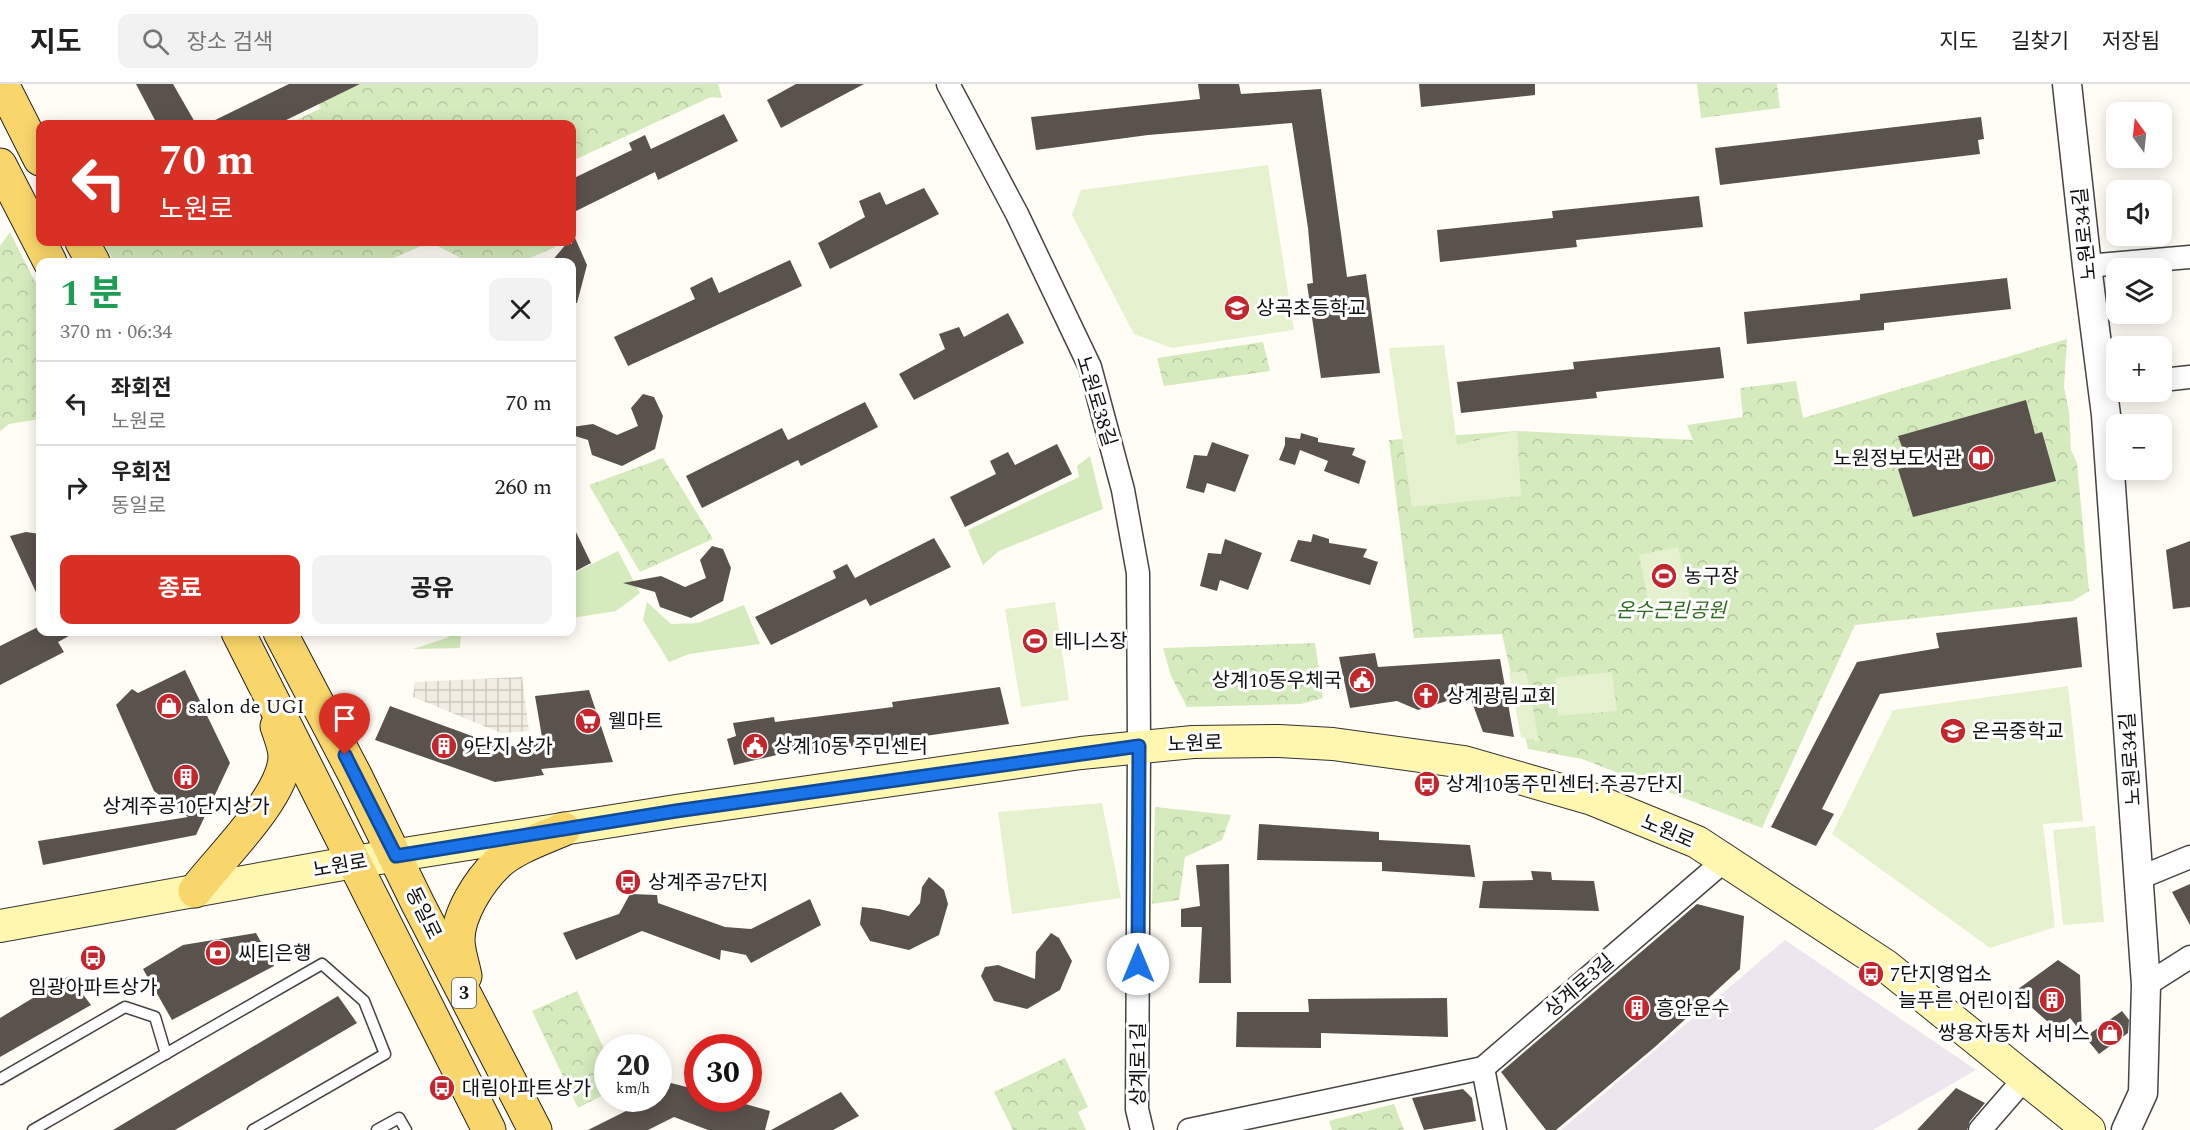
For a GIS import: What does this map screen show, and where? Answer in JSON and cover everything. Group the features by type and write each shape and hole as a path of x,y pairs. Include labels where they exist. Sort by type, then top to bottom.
{"main road":[{"path":"2,84 36,151"},
{"path":"0,165 36,235"},
{"name":"동일로","path":"240,636 489,1130"},
{"name":"동일로","path":"282,636 535,1130"},
{"path":"195,891 264,805 277,784 285,759 284,748 256,668"},
{"name":"노원로","path":"0,926 354,862 676,811 1139,746 1193,742 1322,743 1464,762 1592,799 1698,842 1886,966 2089,1130"},
{"path":"472,1008 458,940 466,908 498,864 517,851 564,829"}],"street":[{"name":"노원로38길","path":"949,84 1017,214 1090,367 1123,490 1137,573 1139,746"},
{"name":"노원로34길","path":"2067,84 2087,266 2106,368"},
{"path":"2087,266 2190,257"},
{"path":"2172,379 2190,377"},
{"name":"노원로34길","path":"2110,402 2146,985 2143,1093 2126,1130"},
{"name":"상계로1길","path":"1139,746 1137,1109 1142,1130"},
{"path":"2139,878 2190,857"},
{"name":"상계로3길","path":"1483,1068 1724,861"},
{"path":"2146,985 2190,957"},
{"path":"1189,1130 1483,1068 1495,1130"},
{"path":"1980,1130 2025,1078"}],"lane":[{"path":"33,1130 322,964 364,1001 385,1054 253,1130"},
{"path":"0,1079 125,1007 155,1017 166,1054"},
{"path":"377,1130 399,1118 406,1130"}],"shaded area":[{"path":"522,677 529,731 501,733 413,697 415,682"},
{"path":"1785,940 1976,1070 1873,1130 1561,1130"}],"green space":[{"path":"351,84 718,84 722,98 711,97 576,159 576,120 297,120 321,108 318,102"},
{"path":"1697,84 1777,84 1780,108 1701,118"},
{"path":"1268,165 1294,330 1172,348 1134,334 1072,215 1081,190"},
{"path":"10,232 36,284 36,420 9,424 0,431 0,246"},
{"path":"105,246 421,246 394,258 112,258"},
{"path":"438,246 555,246 530,258 461,258"},
{"name":"온수근린공원","path":"2067,339 2064,387 2069,412 2071,450 2077,463 2089,591 2073,601 1855,625 1762,828 1582,759 1528,749 1502,634 1414,638 1389,440 1517,431 1693,440 1687,425 1743,417 1740,388 1796,381 1803,418"},
{"path":"1263,342 1270,371 1164,386 1157,358"},
{"path":"1444,345 1457,445 1517,431 1521,496 1412,507 1389,348"},
{"path":"1090,456 1103,509 999,551 983,565 968,530 1079,477 1077,466"},
{"path":"663,458 713,539 640,572 589,485"},
{"name":"농구장","path":"1678,547 1690,597 1649,605 1639,555"},
{"path":"618,551 640,593 616,611 576,617 576,572"},
{"path":"647,602 671,624 698,623 744,605 760,644 689,654 669,662 643,620"},
{"name":"테니스장","path":"1055,602 1069,700 1021,707 1005,609"},
{"path":"450,636 461,636 460,648 413,649"},
{"path":"1315,643 1323,698 1301,704 1187,707 1171,676 1163,648"},
{"path":"1526,671 1539,742 1521,737 1509,673"},
{"path":"1612,672 1617,711 1558,716 1556,678"},
{"path":"2068,686 2083,821 2043,824 2055,927 1990,948 1832,834 1893,710"},
{"path":"1102,803 1121,898 1012,914 998,812"},
{"path":"1155,807 1231,815 1222,840 1185,857 1179,900 1152,904"},
{"path":"2095,826 2104,922 2063,925 2053,830"},
{"path":"577,991 597,1034 594,1034 594,1100 578,1108 532,1011"},
{"path":"1065,1058 1088,1107 1078,1112 1086,1130 1013,1130 994,1092"},
{"path":"1394,1104 1404,1130 1332,1130 1329,1121"}],"building":[{"path":"136,84 173,84 194,120 155,120"},
{"path":"289,84 360,84 286,120 215,120"},
{"path":"796,84 864,84 781,128 767,100"},
{"path":"1198,84 1239,84 1241,94 1321,89 1347,277 1366,274 1380,373 1321,378 1307,284 1313,283 1308,228 1292,123 1148,135 1036,150 1031,117 1200,99"},
{"path":"1419,84 1535,84 1535,95 1421,107"},
{"path":"724,114 738,141 658,180 655,172 576,211 576,177 632,150 629,143 645,135 651,149"},
{"path":"1981,117 1984,139 1978,140 1980,154 1720,185 1715,148"},
{"path":"924,188 939,214 830,269 818,243 865,217 859,201 880,192 886,205"},
{"path":"1699,196 1703,227 1576,240 1577,247 1440,262 1437,230 1553,218 1552,211"},
{"path":"576,240 587,265 577,303 576,258 554,258 564,246 576,246"},
{"path":"790,260 802,286 628,366 614,337 695,299 690,288 712,277 719,293"},
{"path":"2007,278 2011,309 1884,323 1884,330 1747,344 1744,312 1860,300 1860,294"},
{"path":"1008,313 1024,343 914,400 899,374 945,349 939,334 959,327 964,337"},
{"path":"1720,347 1724,378 1596,392 1597,398 1461,413 1457,382 1574,369 1573,362"},
{"path":"643,394 654,397 663,416 655,449 622,466 592,455 588,440 576,436 576,426 593,424 617,435 638,426 631,408"},
{"name":"노원정보도서관","path":"2026,400 2035,434 2042,432 2056,481 1913,517 1898,469 1909,466 1898,436"},
{"path":"865,402 878,427 801,466 798,460 702,508 686,476 782,428 788,440"},
{"path":"1301,433 1318,438 1318,442 1355,448 1352,455 1366,461 1359,484 1324,471 1328,461 1300,450 1295,465 1279,460 1285,445 1285,437 1300,439"},
{"path":"1212,442 1249,455 1235,492 1207,483 1204,493 1186,488 1194,455 1207,456"},
{"path":"1057,444 1072,474 965,527 950,497 996,474 990,461 1008,452 1015,465"},
{"path":"26,532 36,533 36,592 10,536"},
{"path":"576,532 591,563 576,571"},
{"path":"1313,534 1329,539 1329,543 1367,549 1363,557 1378,562 1370,585 1290,561 1298,540 1311,542"},
{"path":"934,538 951,567 870,606 866,599 771,645 755,617 836,578 833,571 847,564 855,578"},
{"path":"1225,539 1262,553 1248,590 1220,580 1217,591 1200,586 1208,553 1221,554"},
{"path":"2190,541 2190,607 2173,609 2166,550"},
{"path":"712,546 723,549 731,568 723,601 691,618 660,607 655,592 623,583 661,576 685,587 706,578 700,560"},
{"path":"2077,617 2082,667 1880,694 1822,809 1834,814 1816,846 1771,827 1857,662 1939,648 1936,633"},
{"path":"36,628 36,636 69,636 58,642 64,652 0,685 0,646"},
{"name":"상계광림교회","path":"1375,653 1378,667 1500,659 1514,737 1483,732 1469,694 1418,710 1397,701 1350,708 1339,657"},
{"name":"상계주공10단지상가","path":"185,670 230,763 196,835 43,865 38,841 188,817 154,791 116,705 132,689 138,693"},
{"path":"1000,687 1009,724 799,754 798,750 734,765 727,739 736,736 733,723 774,717 775,722 893,707 892,702"},
{"path":"589,690 613,762 541,769 544,775 495,782 375,740 390,706 502,747 543,743 535,696"},
{"path":"1259,824 1379,832 1379,840 1470,845 1475,877 1382,871 1382,862 1257,860"},
{"path":"1229,864 1231,983 1199,983 1202,927 1181,927 1181,909 1200,906 1196,865"},
{"path":"1531,871 1551,872 1552,880 1594,881 1599,911 1479,908 1483,881 1533,880"},
{"path":"929,877 944,890 948,904 939,935 909,950 870,941 860,924 862,907 909,916 920,903 922,887"},
{"path":"2190,884 2190,925 2172,892"},
{"path":"630,894 657,895 658,903 725,927 751,929 810,899 821,925 751,963 746,955 721,950 720,960 642,931 576,960 563,933 619,914"},
{"name":"흥안운수","path":"1697,904 1744,916 1740,969 1656,1046 1556,1130 1546,1130 1501,1072"},
{"path":"256,933 274,966 172,1020 143,969 183,945"},
{"path":"1051,933 1059,938 1072,961 1060,990 1027,1009 994,1001 981,976 985,967 998,965 1035,979 1036,952"},
{"name":"늘푸른 어린이집","path":"2058,960 2080,975 2082,1033 2070,1018 2056,1029 2014,992"},
{"path":"69,976 91,1005 0,1057 0,1018"},
{"path":"338,996 357,1023 175,1130 113,1130"},
{"path":"1447,998 1448,1037 1321,1033 1321,1048 1236,1047 1237,1012 1309,1012 1308,999"},
{"name":"쌍용자동차 서비스","path":"2122,1011 2129,1020 2128,1033 2099,1054 2085,1037"},
{"path":"672,1083 684,1086 684,1112 762,1112 762,1109 770,1111 765,1130 708,1130 674,1117 648,1130 588,1130 624,1112 672,1112"},
{"path":"1956,1088 1985,1103 1970,1121 1967,1130 1917,1130"},
{"path":"1463,1089 1472,1098 1476,1121 1424,1130 1412,1098"},
{"path":"841,1092 859,1116 833,1130 771,1130"}],"place":[{"name":"상곡초등학교","path":"1237,308"},
{"name":"노원정보도서관","path":"1981,458"},
{"name":"농구장","path":"1664,576"},
{"name":"테니스장","path":"1035,641"},
{"name":"상계10동우체국","path":"1362,680"},
{"name":"상계광림교회","path":"1426,696"},
{"name":"salon de UGI","path":"169,706"},
{"name":"웰마트","path":"588,721"},
{"name":"온곡중학교","path":"1953,731"},
{"name":"9단지 상가","path":"444,746"},
{"name":"상계10동 주민센터","path":"755,746"},
{"name":"상계주공10단지상가","path":"186,777"},
{"name":"상계10동주민센터.주공7단지","path":"1427,784"},
{"name":"상계주공7단지","path":"628,882"},
{"name":"씨티은행","path":"218,953"},
{"name":"임광아파트상가","path":"93,958"},
{"name":"7단지영업소","path":"1871,974"},
{"name":"늘푸른 어린이집","path":"2052,1000"},
{"name":"흥안운수","path":"1637,1008"},
{"name":"쌍용자동차 서비스","path":"2110,1033"},
{"name":"대림아파트상가","path":"442,1088"}],"route":[{"path":"345,755 396,856 676,811 1139,746 1138,964"}]}
